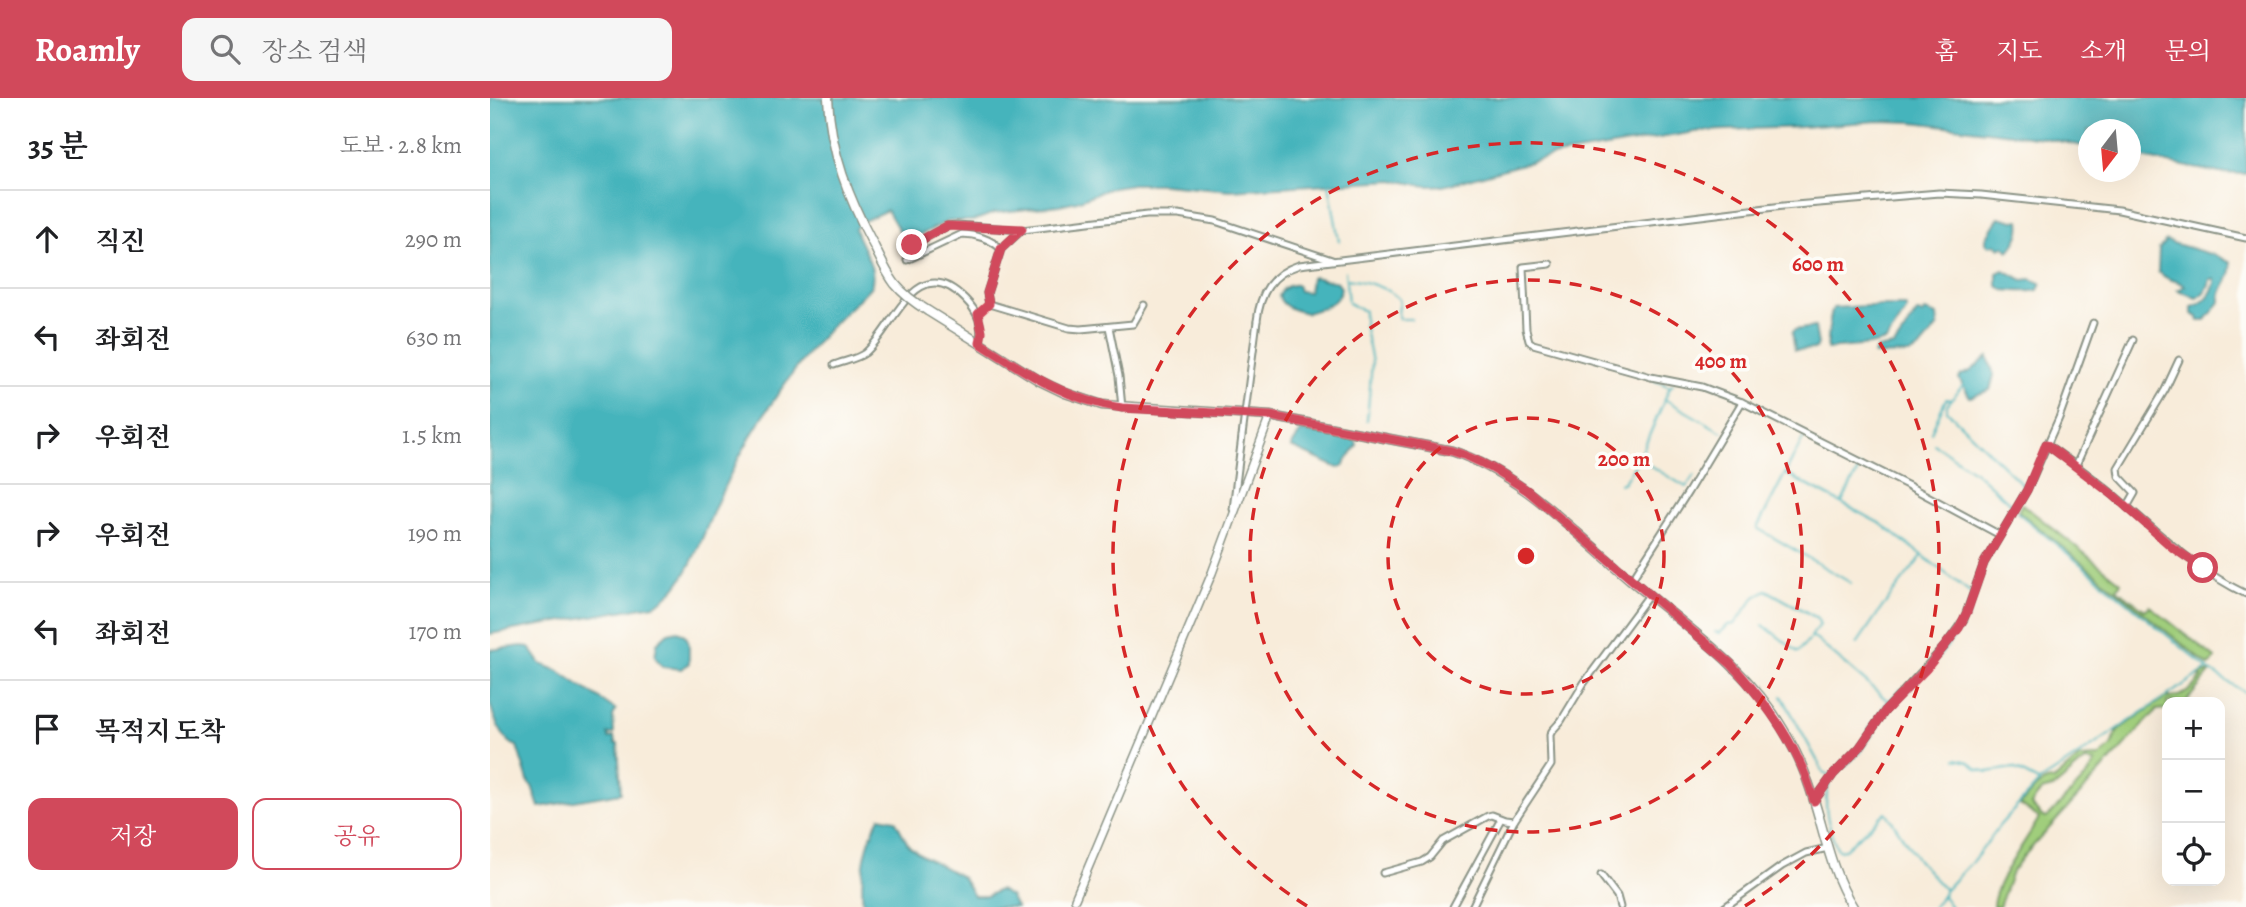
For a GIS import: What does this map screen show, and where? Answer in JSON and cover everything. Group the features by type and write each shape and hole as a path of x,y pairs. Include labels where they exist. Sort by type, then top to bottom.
{"main road":[{"path":"828,98 831,137 838,164 859,217 894,283 913,302 1040,382 1102,405 1270,416 1425,444 1476,459 1528,491 1731,664 1754,688 1787,736 1808,781 1828,848 1853,907"}],"street":[{"path":"1232,516 1261,298 1266,287 1280,273 1299,265 1783,206 1939,193 2119,210 2246,238"},
{"path":"912,245 947,226 1022,229 1147,215 1178,215 1215,222 1335,261"},
{"path":"989,304 987,293 1001,249 1022,229"},
{"path":"907,260 961,234 985,239 1001,249"},
{"path":"1550,264 1523,267 1526,329 1529,341 1533,344 1651,377 1702,387 1742,402 2000,535"},
{"path":"834,365 864,353 905,300 919,288 941,284 962,296 978,314 982,332 980,343"},
{"path":"978,314 989,304"},
{"path":"989,304 1069,328 1133,324 1144,305"},
{"path":"1814,801 1833,775 1860,747 1885,711 1927,668 1959,628 1984,563 2027,490 2067,397 2093,323"},
{"path":"1109,327 1119,376 1122,408"},
{"path":"2076,465 2133,340"},
{"path":"2127,507 2134,493 2119,476 2118,468 2165,390 2179,360"},
{"path":"1631,581 1742,402"},
{"path":"1075,899 1174,666 1270,416"},
{"path":"2046,444 2076,465 2173,548 2223,582 2246,594"},
{"path":"1472,907 1514,821 1550,765 1552,731 1649,595"},
{"path":"1382,873 1422,862 1430,857 1443,841 1488,816 1514,821"},
{"path":"1453,907 1501,819"},
{"path":"1725,907 1782,866 1806,853 1828,848"},
{"path":"1601,875 1617,896 1620,907"}],"green space":[{"path":"2022,504 2121,582 2117,589 2145,610 2150,606 2215,658 2209,666 2018,511"},
{"path":"2205,672 2210,673 2190,697 2174,697 2187,692 2202,677 2199,676"},
{"path":"2162,700 2162,710 2157,710 2022,858 2012,872 1999,907 1993,907 1998,886 2039,818 2020,805 2039,785 2054,780 2079,758 2099,757 2111,746 2118,730","holes":["2085,761 2095,762 2088,775 2047,818 2031,805 2041,791 2053,788"]}],"water":[{"path":"490,98 2246,98 2246,174 2220,173 2141,158 2141,119 2078,119 2078,145 2044,138 1913,122 1878,121 1701,131 1552,156 1443,186 1393,180 1230,190 1133,184 1113,187 1059,205 994,213 973,221 948,221 908,241 904,239 887,210 859,223 855,229 872,271 871,286 810,350 766,411 729,476 686,573 666,597 654,605 490,634"},
{"path":"1999,217 2020,220 2018,237 2009,251 2004,246 2000,248 1996,244 1989,246 1986,243 1986,238"},
{"path":"2166,241 2217,256 2231,263 2220,302 2205,321 2199,321 2198,317 2192,314 2192,307 2208,296 2215,279 2210,279 2206,291 2196,298 2178,290 2185,286 2158,272 2159,249"},
{"path":"2003,270 2023,280 2031,279 2041,283 2038,290 2003,290 1997,285 1997,273"},
{"path":"1313,277 1337,282 1341,288 1340,294 1333,302 1306,313 1283,303 1279,296 1284,289 1297,285 1299,291 1309,292"},
{"path":"1905,306 1907,310 1886,341 1827,349 1833,308"},
{"path":"1925,311 1937,315 1938,326 1919,349 1909,354 1874,355 1876,349 1894,346 1917,313 1922,314"},
{"path":"1815,327 1818,345 1816,349 1795,350 1792,332"},
{"path":"1988,357 1994,375 1990,390 1970,397 1959,379"},
{"path":"1301,431 1350,439 1356,441 1357,445 1343,466 1338,468 1291,447"},
{"path":"678,631 688,640 689,663 681,669 663,667 655,657 657,643 668,633"},
{"path":"529,647 541,664 559,671 616,710 613,716 614,734 608,734 609,738 614,737 615,744 618,744 621,793 539,807 517,746 503,734 490,701 490,650"},
{"path":"880,817 895,820 909,846 962,877 974,896 987,896 999,890 1010,896 1016,907 863,907 864,860"}],"waterway":[{"path":"1329,184 1339,241"},
{"path":"1345,271 1348,303 1364,311 1372,363 1367,421"},
{"path":"1346,279 1368,283 1389,292 1400,300 1400,319 1411,319"},
{"path":"1654,380 1670,387 1673,384"},
{"path":"1963,385 1947,405 1947,411 2025,487"},
{"path":"1670,387 1639,459 1686,487 1695,475"},
{"path":"1931,432 1946,399 1950,399"},
{"path":"1666,400 1722,432"},
{"path":"1804,437 1757,528 1851,583"},
{"path":"1934,444 1974,471 2013,506"},
{"path":"1620,484 1636,463"},
{"path":"1842,502 1860,467"},
{"path":"1786,474 1881,524 1970,592"},
{"path":"2001,525 2025,487"},
{"path":"1987,554 2019,498"},
{"path":"2017,512 2207,668"},
{"path":"1857,644 1922,556"},
{"path":"1967,619 1979,585"},
{"path":"1715,632 1720,633 1728,625 1735,624 1754,598 1766,590 1817,618 1820,625 1812,635"},
{"path":"1763,625 1798,652 1812,636 1888,701"},
{"path":"1930,668 1962,627"},
{"path":"1829,785 1826,801 1828,818 1838,850 1845,849 1886,812 1918,860 1945,890 2039,782 2207,669 2246,693"},
{"path":"1904,695 1926,671"},
{"path":"1868,731 1884,706 1901,689"},
{"path":"1782,696 1824,773 1830,775"},
{"path":"1844,767 1859,753 1874,732"},
{"path":"1956,759 1969,762 1977,769 1988,772 2013,768 2038,781"},
{"path":"1944,891 1943,896 1951,907"},
{"path":"1933,907 1943,895"}],"route":[{"path":"912,245 947,226 1022,229 1001,249 987,293 989,304 978,314 982,332 980,343 1040,382 1083,400 1122,408 1270,416 1425,444 1476,459 1499,471 1528,491 1685,624 1754,688 1782,727 1797,755 1814,801 1833,775 1860,747 1895,699 1927,668 1959,628 1984,563 2027,490 2046,444 2113,495 2173,548 2203,568"}]}
